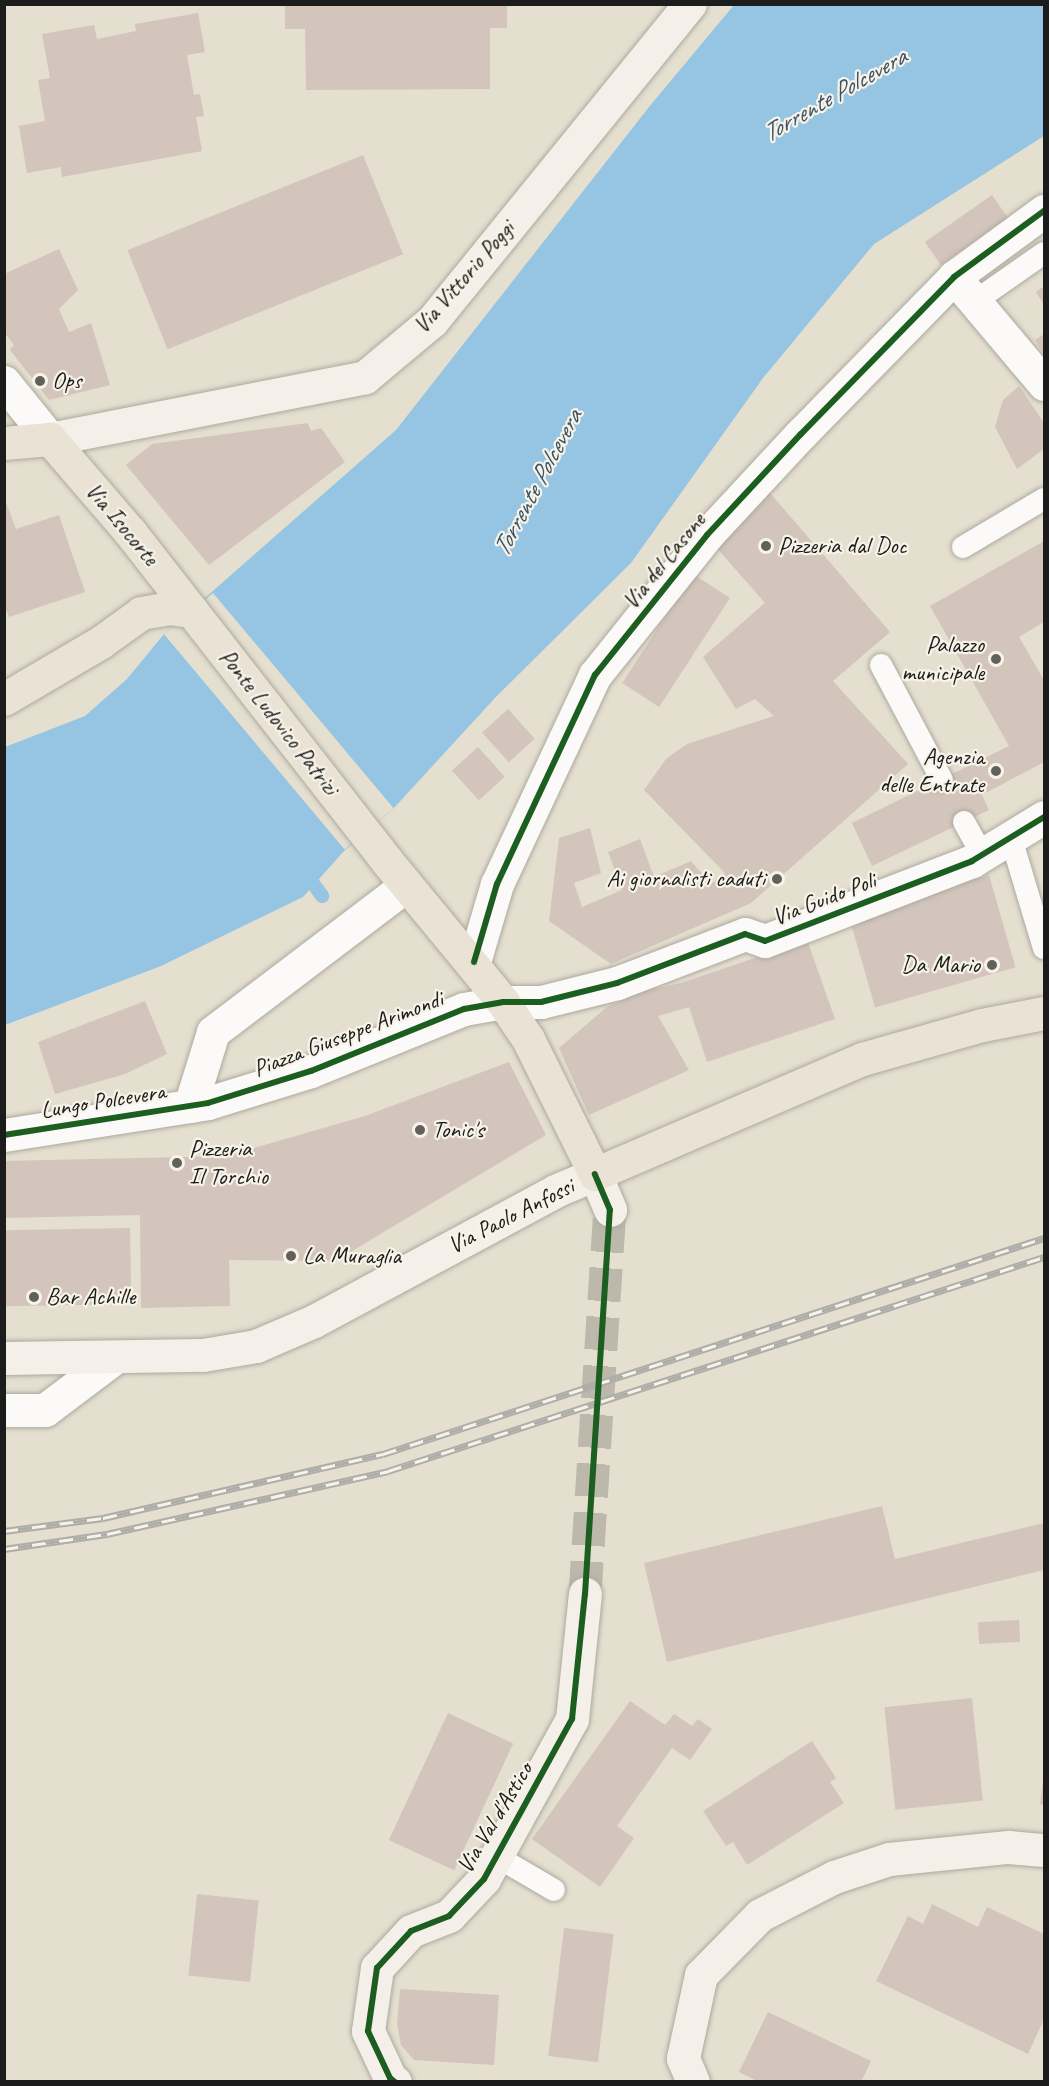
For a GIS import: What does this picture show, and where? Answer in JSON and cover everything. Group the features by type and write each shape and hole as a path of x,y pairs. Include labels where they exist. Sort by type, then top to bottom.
{"main road":[{"path":"4,442 50,439"},
{"name":"Via Isocorte","path":"50,439 130,532 192,611"},
{"path":"130,532 141,570 141,613"},
{"path":"4,699 101,642 141,613 169,608 192,611"},
{"name":"Ponte Ludovico Patrizi","path":"192,611 407,885"},
{"path":"407,885 474,962 528,1039 595,1174"},
{"name":"Via Paolo Anfossi","path":"595,1174 862,1059 982,1025 1044,1013"}],"street":[{"name":"Via Vittorio Poggi","path":"50,439 365,378 432,321 690,4"},
{"name":"Via del Casone","path":"474,962 497,884 595,675 707,535 954,277 1044,211"},
{"path":"954,277 986,294 1044,384"},
{"name":"Via Isocorte","path":"4,382 50,439"},
{"name":"Via Guido Poli","path":"503,1002 541,1002 617,983 745,934 765,941 983,856 1014,848 1044,818"},
{"path":"199,1105 213,1032 407,885"},
{"name":"Piazza Giuseppe Arimondi","path":"199,1105 311,1071 464,1009 503,1002"},
{"name":"Lungo Polcevera","path":"4,1135 199,1105"},
{"path":"595,1174 610,1210"},
{"name":"Via Paolo Anfossi","path":"4,1358 203,1355 256,1346 314,1320 555,1191 595,1174"},
{"path":"4,1410 45,1410 114,1358"},
{"name":"Via Val d'Astico","path":"395,2082 368,2031 377,1968 411,1931 449,1916 484,1879 572,1719 585,1594"},
{"path":"693,2082 682,2058 700,1975 760,1915 834,1877 889,1858 1008,1847 1044,1850"}],"lane":[{"path":"986,294 1044,253"},
{"path":"963,547 1044,499"},
{"path":"881,665 942,780"},
{"path":"964,822 983,856"},
{"path":"1014,848 1044,948"},
{"name":"Via Val d'Astico","path":"496,1856 554,1890"}],"water":[{"name":"Torrente Polcevera","path":"734,5 1044,5 1044,136 874,244 763,378 631,563 494,699 393,809 344,851 303,897 161,966 5,1025 5,747 85,716 127,679 164,634 396,430 649,107"}],"pier":[{"path":"213,593 394,808 345,849 164,634"}],"building":[{"path":"285,4 507,4 507,28 490,28 490,89 306,90 305,29 285,29"},
{"path":"198,13 205,52 187,55 194,95 200,94 204,116 196,117 202,151 62,177 61,167 27,173 19,126 45,121 38,80 50,78 42,34 94,25 97,39 136,31 135,24"},
{"path":"363,155 403,254 168,349 127,250"},
{"path":"992,195 1008,218 941,265 925,242"},
{"path":"59,249 78,290 59,309 69,332 91,323 110,385 49,400 10,350 14,345 4,332 4,274"},
{"path":"1044,286 1044,305 1036,292"},
{"path":"1044,334 1044,354 1035,340"},
{"path":"1019,386 1044,423 1044,449 1017,469 995,427 1003,400"},
{"path":"308,423 311,431 321,428 345,462 209,565 126,465 152,444"},
{"path":"764,486 890,632 833,681 908,764 751,903 611,964 549,921 559,838 590,828 601,873 574,883 582,907 622,890 608,852 640,839 654,877 691,861 711,884 725,873 644,790 666,759 687,744 774,716 755,699 736,709 703,657 765,603 715,546"},
{"path":"4,497 16,529 59,515 85,592 9,617 4,605"},
{"name":"Palazzo municipale","path":"1044,541 1044,622 1019,637 1044,680 1044,762 982,795 989,810 872,866 852,823 1009,746 930,606"},
{"path":"693,574 730,598 659,707 622,683"},
{"path":"508,709 535,739 509,762 482,732"},
{"path":"478,747 505,777 479,800 452,770"},
{"path":"989,875 1015,967 875,1008 849,915"},
{"path":"807,940 835,1019 707,1062 689,1007 658,1016 689,1070 589,1115 559,1048 607,1007 644,991 681,983"},
{"path":"145,1001 167,1054 125,1074 55,1094 38,1042"},
{"path":"509,1062 546,1135 347,1254 346,1261 229,1260 230,1306 141,1308 140,1215 4,1218 4,1161 226,1156 365,1116"},
{"path":"130,1228 131,1304 5,1306 4,1230"},
{"path":"882,1506 895,1559 1044,1523 1044,1570 667,1662 644,1563"},
{"path":"1019,1620 1020,1642 979,1644 978,1622"},
{"path":"972,1698 983,1800 895,1810 884,1707"},
{"path":"630,1701 665,1725 674,1714 692,1726 698,1719 712,1729 690,1760 672,1748 617,1826 634,1838 600,1887 532,1839"},
{"path":"448,1713 513,1743 454,1870 389,1840"},
{"path":"812,1741 836,1778 830,1782 844,1803 747,1865 733,1842 726,1846 703,1811"},
{"path":"1044,1781 1044,1805 1040,1804"},
{"path":"197,1894 259,1900 250,1982 188,1976"},
{"path":"932,1904 978,1927 987,1907 1044,1934 1044,2019 1028,2054 876,1981 908,1916 923,1924"},
{"path":"564,1928 614,1934 598,2062 548,2056"},
{"path":"400,1989 499,1995 494,2065 414,2060 401,2045 397,2024"},
{"path":"768,2012 871,2061 861,2082 759,2082 739,2072"}],"waterway":[{"path":"304,871 322,896"}],"tunnel":[{"path":"585,1594 610,1210"}],"railway":[{"path":"4,1531 103,1518 383,1454 1044,1238"},
{"path":"4,1549 107,1534 388,1471 1044,1257"}],"cycle path":[{"path":"474,962 497,884 595,675 707,535 801,434 954,277 1044,211"},
{"path":"4,1135 208,1103 311,1071 464,1009 503,1002 541,1002 617,983 745,934 765,941 972,861 1044,817"},
{"path":"395,2082 390,2078 368,2031 377,1968 411,1931 449,1916 484,1879 572,1719 585,1594 610,1210 595,1174"}],"place":[{"name":"Ops","path":"40,381"},
{"name":"Pizzeria dal Doc","path":"766,546"},
{"name":"Palazzo municipale","path":"996,659"},
{"name":"Agenzia delle Entrate","path":"996,771"},
{"name":"Ai giornalisti caduti","path":"777,879"},
{"name":"Da Mario","path":"992,965"},
{"name":"Tonic's","path":"420,1130"},
{"name":"Pizzeria Il Torchio","path":"177,1163"},
{"name":"La Muraglia","path":"291,1256"},
{"name":"Bar Achille","path":"34,1297"}]}
